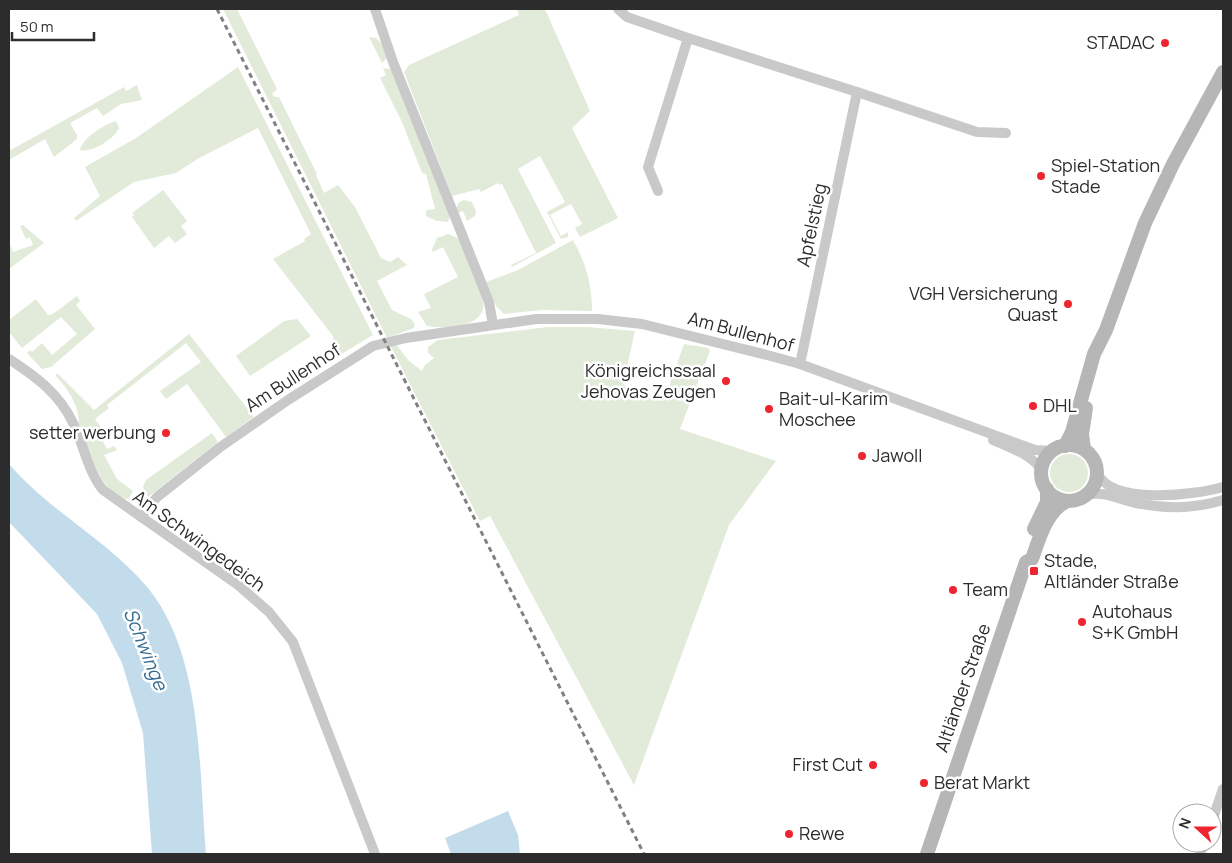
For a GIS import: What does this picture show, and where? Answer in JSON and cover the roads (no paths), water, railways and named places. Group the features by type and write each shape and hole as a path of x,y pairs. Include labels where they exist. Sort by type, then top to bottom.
{"main road":[{"path":"1106,330 1094,354 1072,432 1044,462 1042,472 1047,489 1057,498 1068,501 1087,495 1095,484 1097,472 1094,460 1084,449 1081,438 1106,330 1130,262 1160,189 1223,72"},
{"path":"1058,448 1084,449"},
{"name":"Altländer Straße","path":"927,854 1026,562 1024,556 1046,504 1047,489"},
{"name":"Altländer Straße","path":"1026,562 1032,559 1043,530 1055,509 1068,501"}],"street":[{"path":"375,9 404,88 489,302 492,324"},
{"path":"618,9 627,17 688,38 977,132 1006,133"},
{"path":"658,191 648,167 688,38"},
{"name":"Apfelstieg","path":"800,364 857,92"},
{"name":"Am Bullenhof","path":"141,518 157,497 219,448 272,410 368,349 385,342 492,324 556,318 631,322 672,330 800,364 1039,451 1058,448"},
{"name":"Am Schwingedeich","path":"9,359 42,382 56,396 73,423 92,472 101,488 238,585 268,612 293,642 375,854"},
{"name":"Am Bullenhof","path":"970,427 1031,459 1042,472"},
{"path":"1097,472 1106,484 1152,497 1199,493 1223,487"},
{"path":"1087,495 1098,493 1129,502 1164,507 1192,507 1223,500"},
{"path":"1218,803 1223,789"}],"water":[{"name":"Schwinge","path":"9,464 42,497 115,555 132,571 148,588 166,615 179,646 189,680 195,715 206,854 152,854 143,733 122,663 97,614 9,522"},
{"path":"508,811 518,835 520,854 451,854 445,838"}],"railway":[{"path":"217,9 644,854"}],"place":[{"name":"STADAC","path":"1165,43"},
{"name":"Spiel-Station Stade","path":"1041,176"},
{"name":"VGH Versicherung Quast","path":"1068,304"},
{"name":"Königreichssaal Jehovas Zeugen","path":"726,381"},
{"name":"DHL","path":"1033,406"},
{"name":"Bait-ul-Karim Moschee","path":"769,409"},
{"name":"setter werbung","path":"166,433"},
{"name":"Jawoll","path":"862,456"},
{"name":"Stade, Altländer Straße","path":"1034,571"},
{"name":"Team","path":"953,590"},
{"name":"Autohaus S+K GmbH","path":"1082,622"},
{"name":"First Cut","path":"873,765"},
{"name":"Berat Markt","path":"924,783"},
{"name":"Rewe","path":"789,834"}]}
